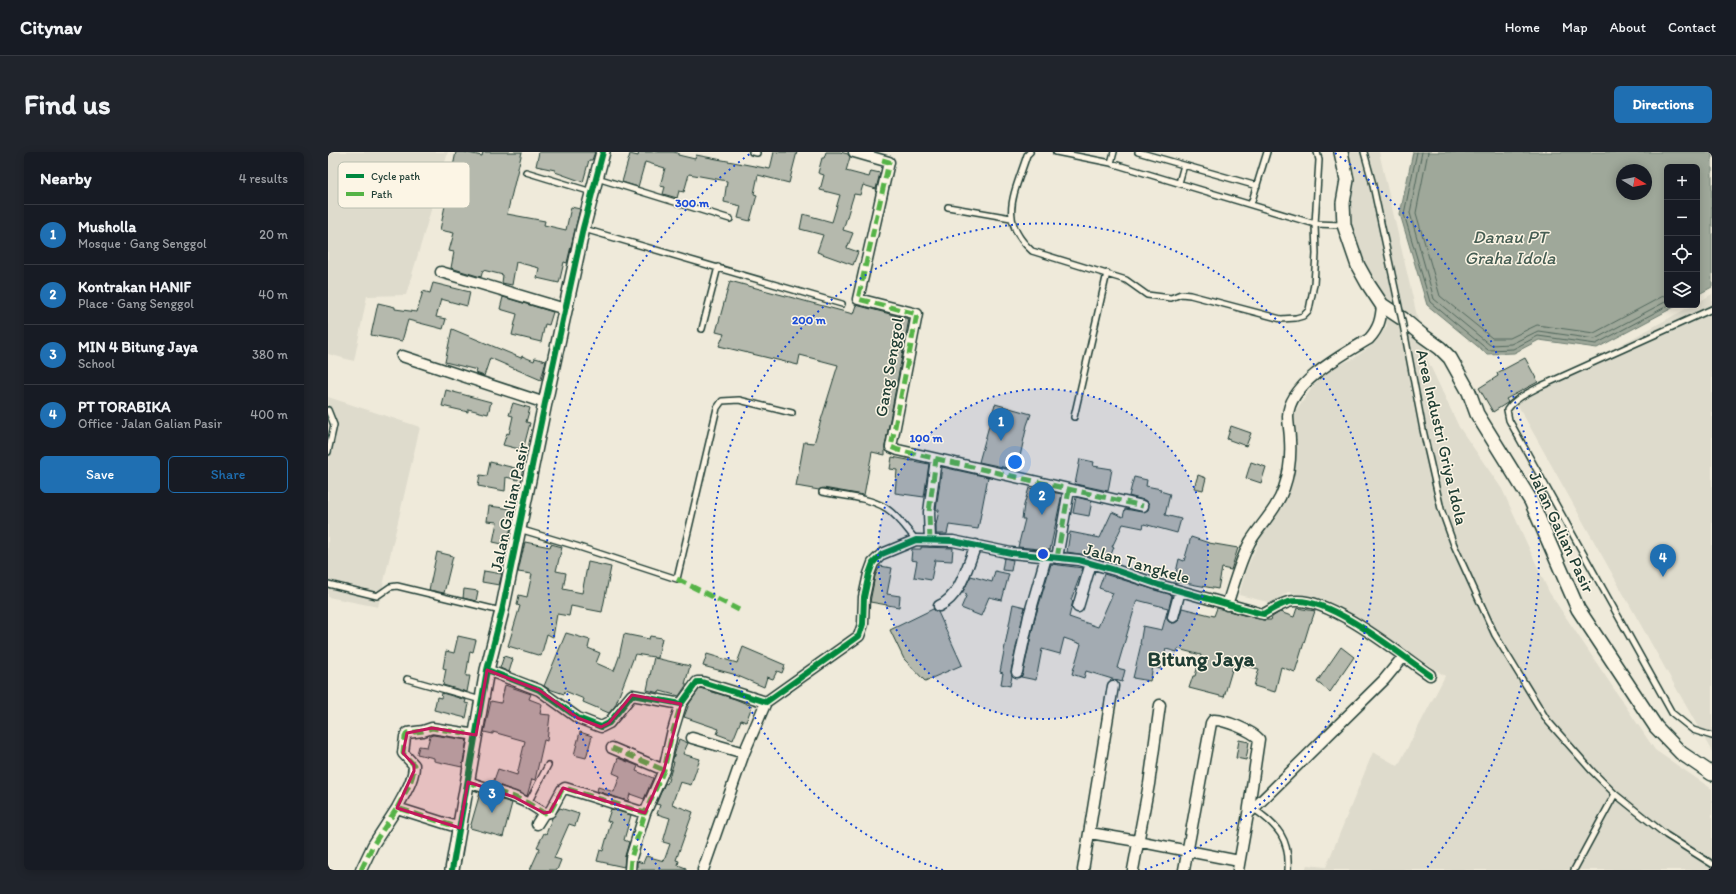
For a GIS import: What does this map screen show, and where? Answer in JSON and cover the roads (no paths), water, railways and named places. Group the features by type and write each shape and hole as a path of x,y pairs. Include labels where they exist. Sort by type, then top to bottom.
{"street":[{"name":"Jalan Galian Pasir","path":"452,870 487,670 502,611 518,529 583,228 604,152"},
{"name":"Gang Senggol","path":"854,152 889,162 858,299 917,314 891,448 1143,506"},
{"path":"1227,605 1250,543 1276,507 1284,488 1290,448 1288,415 1296,395 1312,376 1369,339 1376,331 1381,321 1382,305 1358,266 1344,225 1344,203 1347,180 1341,152"},
{"path":"441,272 565,308"},
{"name":"Jalan Galian Pasir","path":"1382,305 1403,319 1440,348 1450,358 1461,376 1477,414 1531,501 1578,609 1656,727 1681,753 1712,774"},
{"path":"402,356 545,403"},
{"path":"930,541 930,512 936,459"},
{"path":"1057,558 1069,490"},
{"name":"Jalan Tangkele","path":"766,702 859,636 863,624 864,597 873,563 882,554 916,540 953,541 1011,553 1091,563 1227,605 1264,614 1294,601 1318,605 1339,614 1430,675"},
{"path":"939,606 952,597 960,583 976,545"},
{"path":"1017,672 1029,616 1046,557"},
{"path":"1078,608 1091,563"},
{"path":"1173,617 1180,591"},
{"path":"1251,812 1384,680 1403,657"},
{"path":"487,670 539,690 578,718 600,727 609,723 632,695 681,704"},
{"path":"630,870 631,858 645,813 664,770 672,734 681,704 697,682 702,682 766,702 744,753 704,870"},
{"path":"1083,870 1113,686"},
{"path":"1133,870 1149,784 1160,705"},
{"path":"1090,834 1187,850 1239,866 1251,812 1259,739 1256,735 1218,719 1213,720 1211,723 1187,850 1184,870"},
{"path":"361,870 373,845 397,808 409,786 414,771 414,764 403,753 407,733 432,728 476,735"},
{"path":"692,738 744,753"},
{"path":"612,748 664,770"},
{"path":"468,782 528,803 544,813 550,812 562,790 565,788 645,813"},
{"path":"397,808 460,828"},
{"path":"537,824 544,813"}],"lane":[{"path":"1030,152 1027,156 1010,206 1011,218 1023,242 1032,251 1126,280 1147,295 1171,298 1181,294 1190,295 1281,319 1303,316 1308,310 1314,284 1316,254 1315,224 1318,180 1317,152"},
{"path":"1056,152 1111,163 1315,224 1344,225"},
{"path":"1111,163 1114,152"},
{"path":"1138,152 1257,186"},
{"path":"1251,204 1267,152"},
{"name":"Area Industri Griya Idola","path":"1364,152 1372,181 1404,330 1422,430 1441,509 1457,552 1495,635 1531,697 1547,720 1592,771 1615,794 1666,835 1712,864"},
{"path":"1178,183 1184,165"},
{"path":"526,172 593,192"},
{"path":"597,178 730,219"},
{"path":"948,207 1011,218"},
{"path":"583,228 842,304"},
{"path":"702,329 718,267"},
{"path":"1074,417 1107,273"},
{"path":"1712,308 1520,396 1507,410 1509,420 1516,434 1672,714 1693,730 1712,736"},
{"path":"518,529 677,579 717,408 722,401 739,400 792,413"},
{"path":"328,410 334,425 328,452"},
{"path":"822,492 869,501 885,508 916,540"},
{"path":"328,584 377,596 390,587 396,586 502,611"},
{"path":"407,680 482,700"},
{"path":"528,803 548,765"},
{"path":"1574,870 1615,794"},
{"path":"1251,812 1264,817 1282,834 1287,845 1289,857 1288,870"}],"water":[{"name":"Danau PT Graha Idola","path":"1413,152 1712,152 1712,287 1700,293 1700,164 1664,164 1664,308 1672,308 1597,348 1539,340 1514,353 1487,354 1427,305 1400,214"}],"place":[{"name":"Musholla","path":"1001,441"},
{"name":"Kontrakan HANIF","path":"1042,515"},
{"name":"PT TORABIKA","path":"1663,577"},
{"name":"MIN 4 Bitung Jaya","path":"492,813"}],"district":[{"name":"Bitung Jaya","path":"1201,658"}]}
